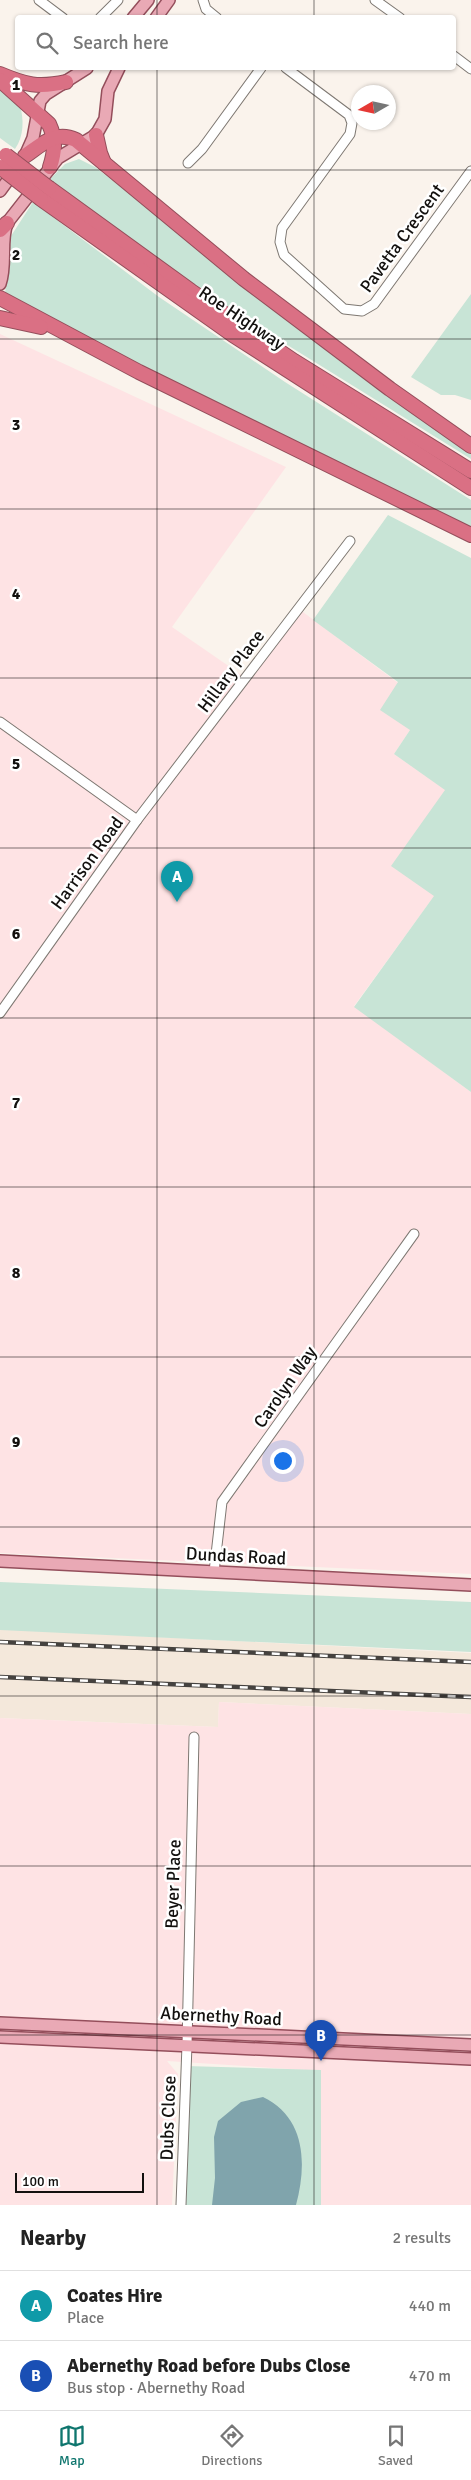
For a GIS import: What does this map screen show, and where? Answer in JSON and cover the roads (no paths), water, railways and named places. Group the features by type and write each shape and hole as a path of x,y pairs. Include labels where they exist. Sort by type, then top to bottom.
{"highway":[{"path":"0,74 29,85 45,86 66,82"},
{"path":"0,80 49,124 54,137 55,150 50,167"},
{"path":"96,135 101,156 108,168"},
{"path":"25,156 54,137 68,137 80,144 251,285 390,389 471,446"},
{"name":"Roe Highway","path":"2,158 45,194 241,341 471,488"},
{"name":"Roe Highway","path":"45,194 278,350 471,471"},
{"path":"0,298 59,331 471,535"},
{"path":"0,318 59,331"}],"main road":[{"path":"136,15 148,0"},
{"path":"158,15 169,0"},
{"path":"0,191 25,156 33,138 36,111 40,101 46,94 84,70"},
{"path":"0,284 3,273 3,226 50,167 64,153 96,135 105,119 108,91 118,70"},
{"name":"Dundas Road","path":"0,1561 471,1585"},
{"name":"Abernethy Road","path":"0,2023 471,2045"},
{"name":"Abernethy Road","path":"0,2038 471,2059"}],"street":[{"path":"39,0 59,15"},
{"path":"103,15 118,0"},
{"path":"203,0 206,9 213,15"},
{"path":"375,0 396,15"},
{"path":"456,58 471,69"},
{"path":"188,163 202,149 260,70"},
{"name":"Pavetta Crescent","path":"289,70 349,115 352,124 350,134 282,228 280,242 284,255 344,309 362,311 374,304 471,170"},
{"name":"Hillary Place","path":"137,820 350,541"},
{"name":"Harrison Road","path":"0,722 137,820 0,1013"},
{"name":"Carolyn Way","path":"214,1572 222,1502 414,1234"},
{"name":"Beyer Place","path":"186,2032 194,1737"},
{"name":"Dubs Close","path":"181,2205 186,2032"}],"water":[{"path":"263,2097 277,2106 288,2117 300,2144 302,2174 296,2205 212,2205 215,2178 214,2137 218,2121 241,2102"}],"railway":[{"path":"0,1642 471,1662"},
{"path":"0,1677 471,1697"}],"place":[{"name":"Coates Hire","path":"177,902"},
{"name":"Abernethy Road before Dubs Close","path":"321,2061"}]}
